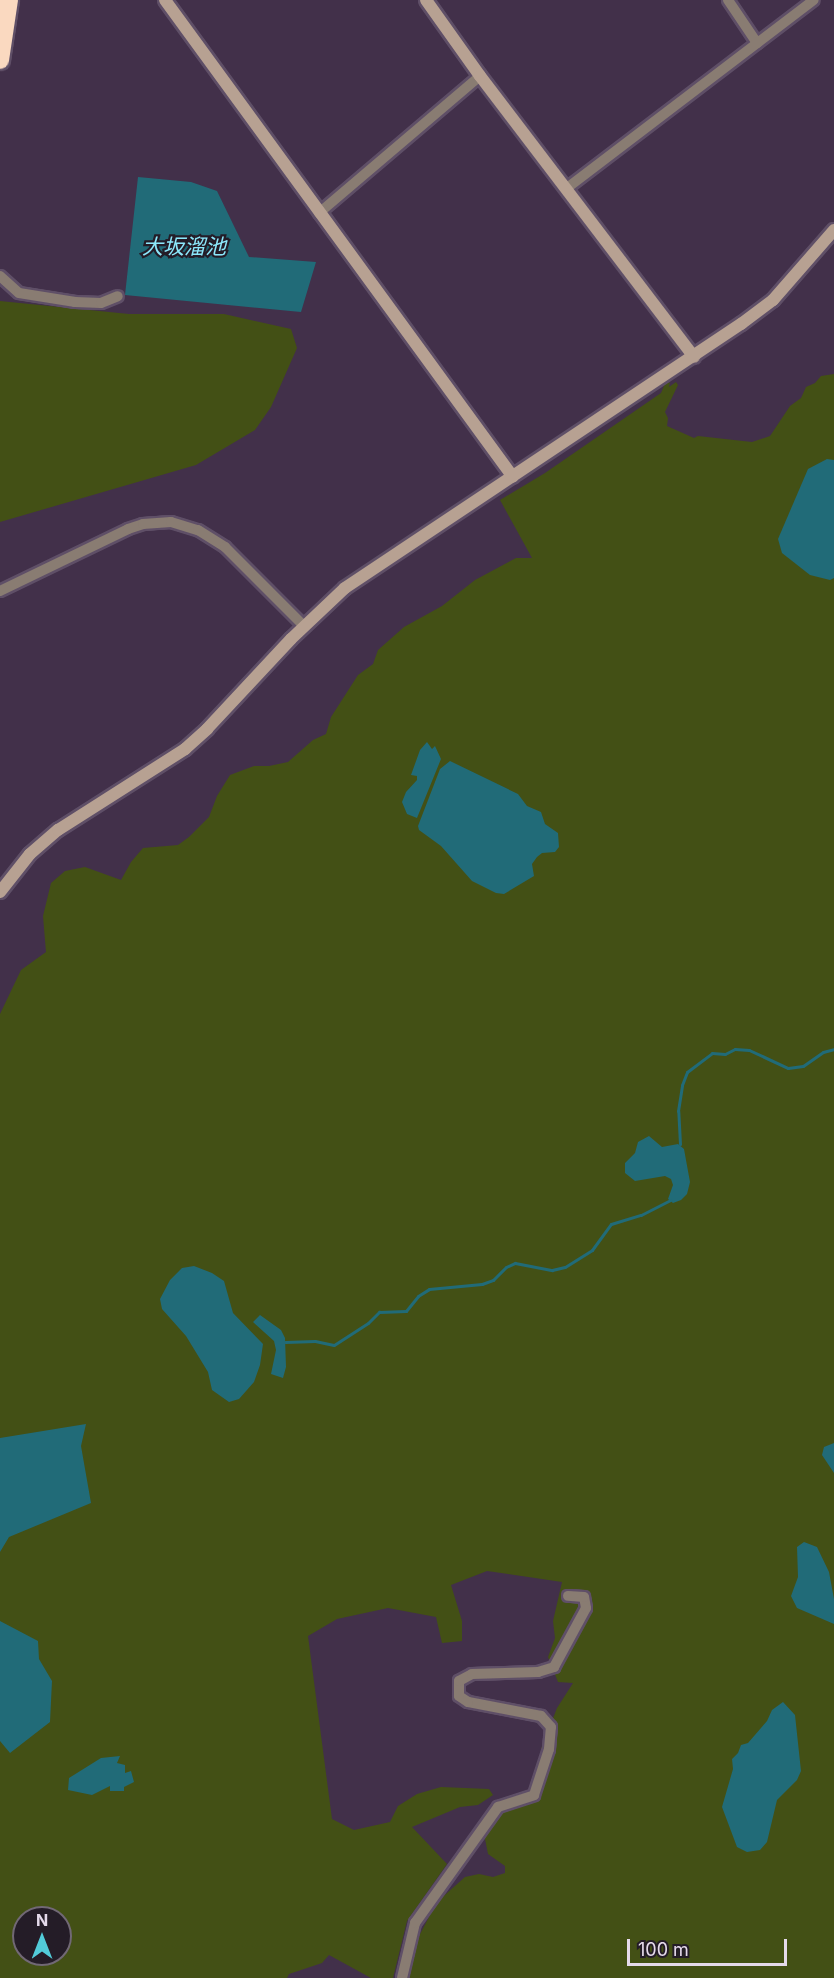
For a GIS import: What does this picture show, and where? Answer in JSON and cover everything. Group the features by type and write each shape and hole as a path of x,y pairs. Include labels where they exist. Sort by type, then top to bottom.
{"highway":[{"path":"0,60 9,0"}],"street":[{"path":"165,0 513,477"},
{"path":"426,0 480,76 694,357"},
{"path":"728,0 757,43"},
{"path":"567,188 814,0"},
{"path":"319,213 480,76"},
{"path":"0,892 30,854 58,830 185,749 207,729 304,626 345,588 694,357 773,300 834,230"},
{"path":"0,276 19,293 75,302 101,303 118,296"},
{"path":"0,591 128,529 143,524 171,522 198,530 225,547 304,626"},
{"path":"402,1978 415,1923 498,1807 534,1795 549,1749 551,1727 541,1716 468,1702 459,1696 459,1681 472,1674 538,1672 554,1667 586,1608 584,1598 568,1596"}],"shaded area":[{"path":"0,301 129,314 224,314 291,329 297,348 271,407 255,430 196,465 0,522"},
{"path":"834,374 834,1978 407,1978 420,1934 437,1902 465,1877 479,1874 493,1877 505,1873 505,1866 488,1854 484,1834 500,1809 533,1800 546,1780 541,1749 557,1708 573,1683 558,1682 548,1657 555,1638 553,1621 562,1582 487,1571 451,1585 462,1621 462,1641 442,1643 436,1617 388,1608 337,1619 308,1636 332,1819 354,1830 390,1822 398,1806 417,1794 441,1787 489,1789 493,1795 478,1805 460,1807 412,1827 447,1864 407,1921 393,1978 371,1978 329,1955 322,1963 289,1974 287,1978 0,1978 0,1014 21,970 46,952 43,916 51,883 65,871 85,867 121,880 131,862 143,848 178,845 189,837 209,817 217,796 230,775 254,766 288,762 313,740 326,734 331,717 358,675 373,664 378,650 404,627 442,606 475,580 516,558 532,558 500,500 545,473 661,393 666,381 670,383 669,387 676,382 678,385 665,412 668,418 667,426 694,438 698,436 752,442 770,436 790,406 801,398 806,387 815,383 821,376"}],"water":[{"name":"大坂溜池","path":"138,177 191,182 217,191 249,257 316,262 301,312 125,295"},
{"path":"827,459 834,460 834,578 830,580 810,575 782,553 778,539 808,469"},
{"path":"427,742 432,749 435,746 441,759 417,818 407,814 402,802 406,792 417,780 417,776 411,775 420,750"},
{"path":"450,761 518,794 527,806 541,812 545,824 558,833 559,847 555,852 542,853 537,857 532,864 534,876 504,894 496,893 472,881 441,846 419,830 418,826 440,769"},
{"path":"649,1136 662,1147 678,1144 684,1149 690,1182 687,1194 681,1200 673,1203 668,1199 673,1185 671,1179 665,1176 635,1181 625,1173 625,1163 635,1153 638,1142"},
{"path":"194,1266 224,1281 233,1313 263,1344 260,1365 254,1382 239,1399 229,1402 212,1390 208,1372 186,1336 162,1309 160,1299 170,1280 182,1268"},
{"path":"260,1315 281,1330 285,1338 286,1367 283,1378 271,1374 276,1350 274,1341 253,1322"},
{"path":"86,1424 81,1446 91,1503 9,1537 0,1552 0,1438"},
{"path":"834,1443 834,1473 822,1455 824,1447"},
{"path":"804,1542 817,1547 829,1572 834,1599 834,1624 797,1608 791,1596 798,1577 797,1547"},
{"path":"0,1621 38,1641 39,1659 52,1681 50,1722 10,1753 0,1741"},
{"path":"783,1702 795,1715 801,1771 797,1780 777,1800 767,1842 760,1850 747,1852 737,1847 722,1807 733,1769 732,1759 738,1753 741,1745 748,1743 767,1721 772,1710"},
{"path":"120,1756 117,1763 125,1765 125,1773 131,1771 134,1782 124,1787 124,1791 110,1791 110,1786 92,1795 68,1790 69,1778 101,1758"}],"waterway":[{"path":"680,1144 678,1111 682,1085 687,1072 712,1053 725,1054 735,1049 749,1050 788,1068 803,1066 823,1052 834,1049"},
{"path":"285,1342 315,1341 334,1345 368,1323 379,1312 406,1311 418,1296 429,1289 482,1284 493,1280 506,1267 515,1263 552,1270 565,1267 592,1250 611,1224 641,1215 670,1200"}]}
